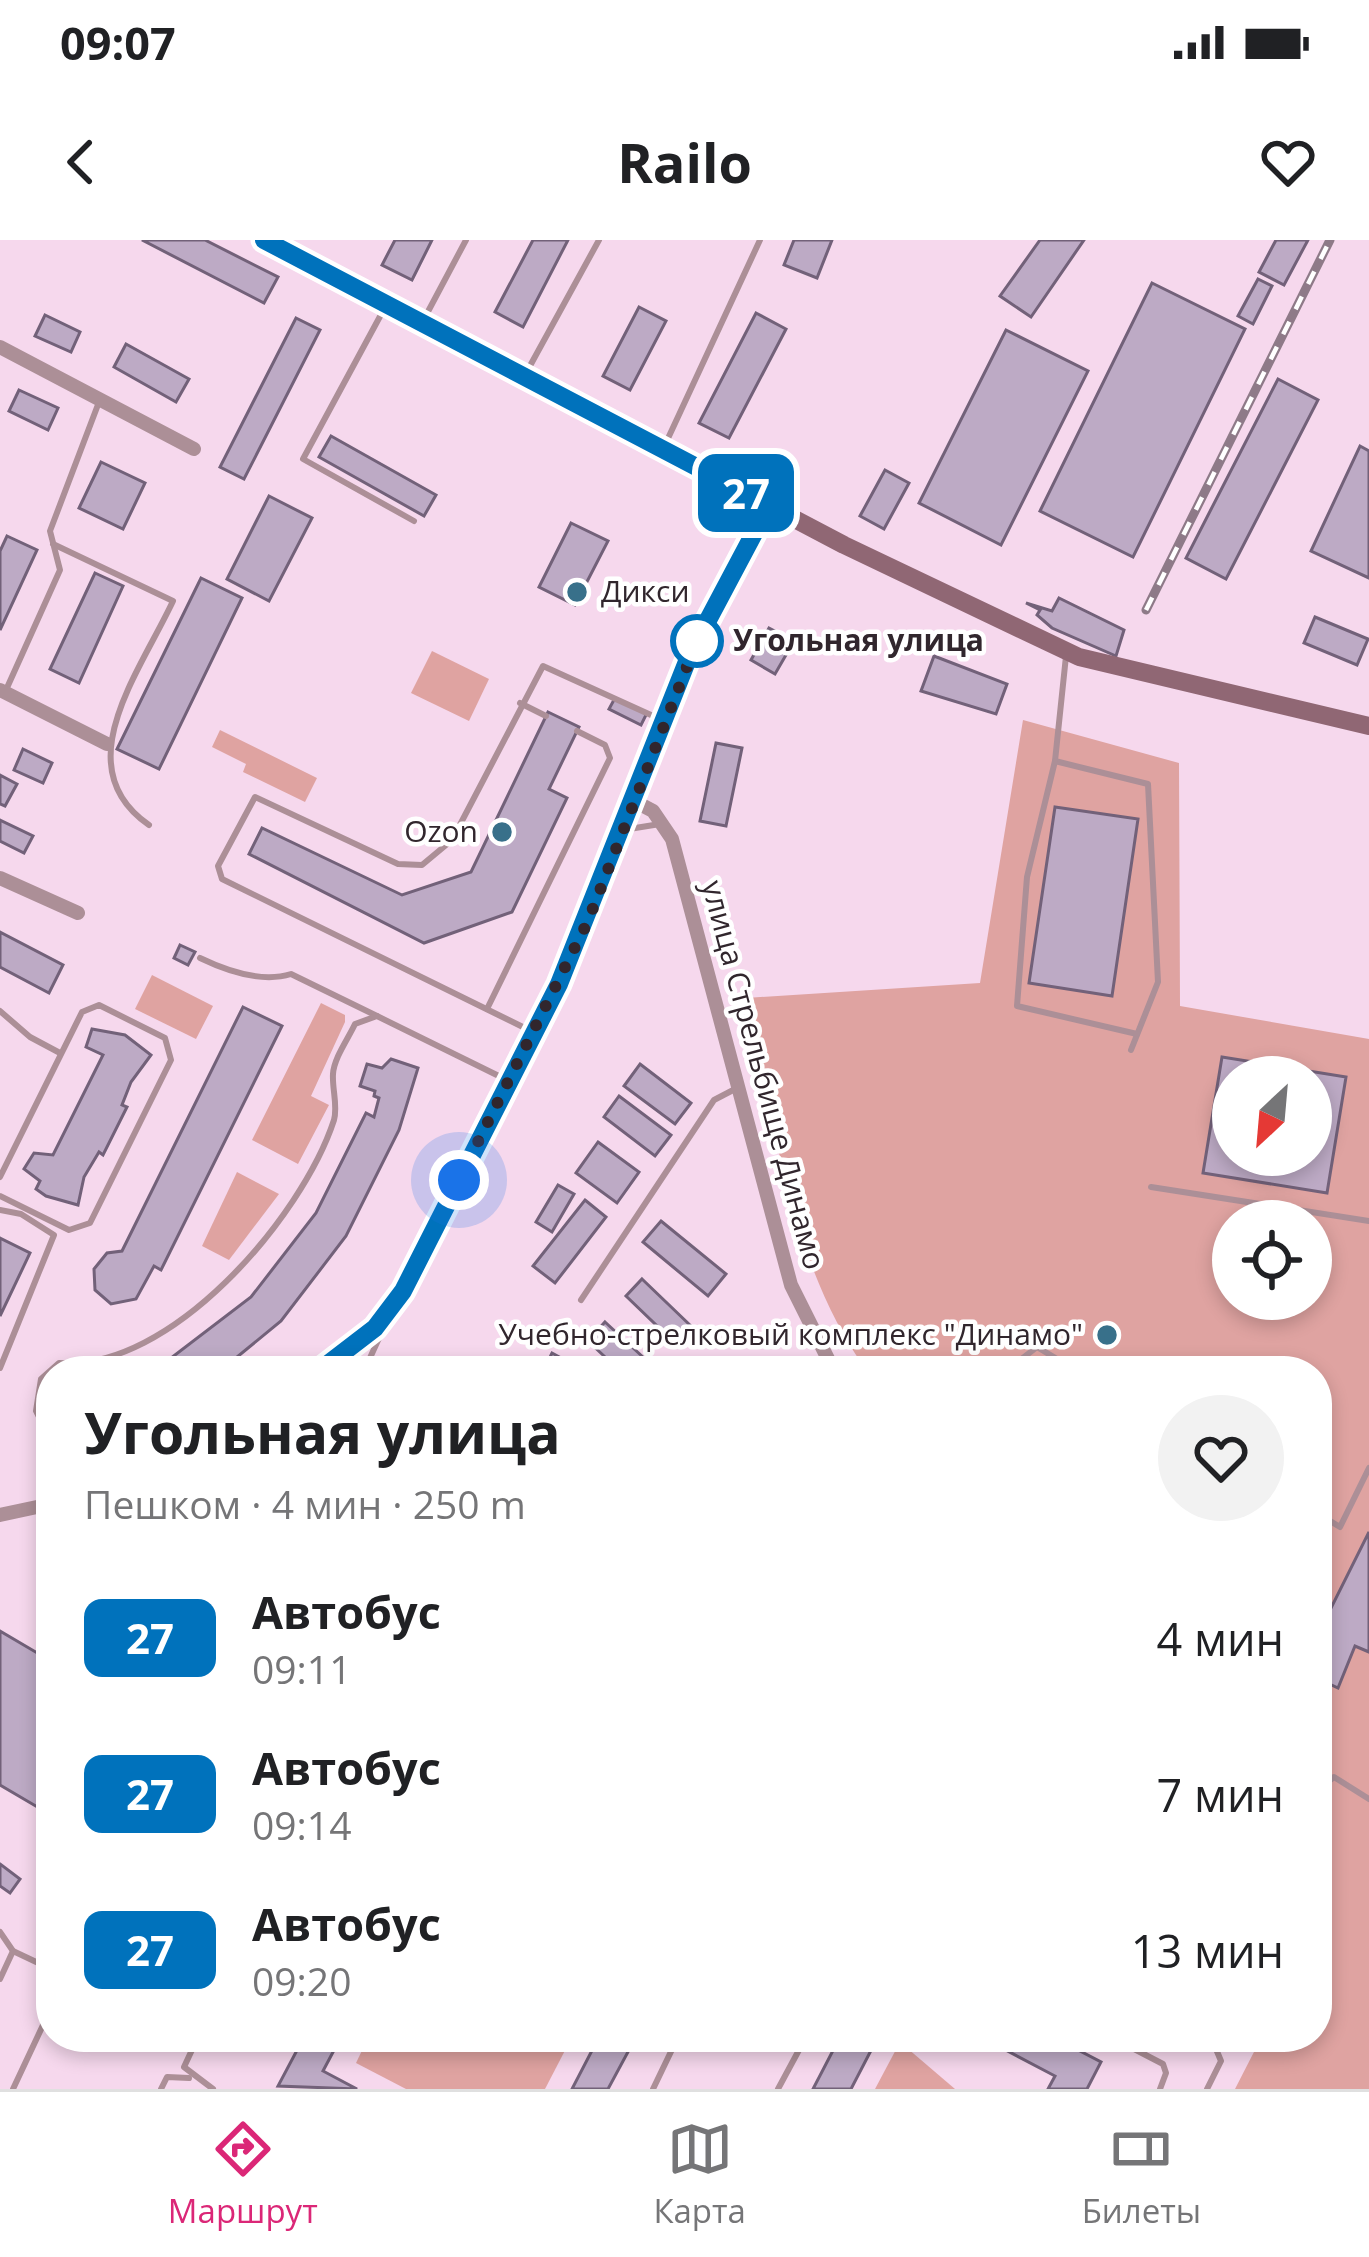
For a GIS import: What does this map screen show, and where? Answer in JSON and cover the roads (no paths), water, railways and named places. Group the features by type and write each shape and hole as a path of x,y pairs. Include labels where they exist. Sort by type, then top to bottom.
{"street":[{"path":"264,240 769,505 1066,652 1124,672 1369,726"},
{"path":"0,347 194,449"},
{"path":"341,1356 391,1310 535,1033 623,830 690,654 769,505"},
{"path":"3,691 106,744"},
{"path":"634,801 664,824"},
{"name":"улица Стрельбище Динамо","path":"664,824 791,1286 827,1356"},
{"path":"0,878 78,913"},
{"path":"0,1515 36,1507"}],"lane":[{"path":"422,324 466,240"},
{"path":"524,378 599,240"},
{"path":"662,450 760,240"},
{"path":"386,305 303,459 414,520"},
{"path":"3,691 60,570 50,531 100,398"},
{"path":"53,544 173,602 106,744 111,778 128,811 149,825"},
{"path":"1066,652 1055,761 1027,877 1017,1006 1137,1034"},
{"path":"535,1033 217,873 255,797 398,864 422,865 452,840 536,672 551,665 665,721"},
{"path":"520,703 546,716"},
{"path":"487,1009 610,758 605,745 577,731"},
{"path":"1055,761 1148,784 1158,982 1131,1050"},
{"path":"623,830 664,824"},
{"path":"200,958 233,974 274,979 291,974 510,1082"},
{"path":"0,1177 90,1005 165,1038 172,1048 171,1060 90,1223 82,1230 69,1230 22,1211 0,1210"},
{"path":"0,1011 30,1037 62,1054"},
{"path":"106,1356 220,1294 288,1212 335,1116 332,1069 355,1024 377,1016"},
{"path":"581,1300 714,1100 737,1088"},
{"path":"1150,1187 1369,1221"},
{"path":"0,1196 54,1235 0,1368"},
{"path":"371,1356 391,1310"},
{"path":"1025,1356 1036,1347 1051,1356"},
{"path":"1332,1522 1340,1527 1369,1468"},
{"path":"1332,1779 1369,1799"},
{"path":"0,1932 14,1952 36,1962"},
{"path":"0,1979 14,1952"},
{"path":"13,2089 36,2040"},
{"path":"191,2052 184,2067 192,2078"},
{"path":"652,2089 670,2052"},
{"path":"778,2089 798,2052"},
{"path":"1140,2052 1163,2064 1166,2073 1160,2089"},
{"path":"1207,2089 1221,2061 1217,2052"},
{"path":"161,2089 166,2077 192,2078 213,2089"}],"railway":[{"path":"1146,610 1330,240"}],"place":[{"name":"Дикси","path":"577,592"},
{"name":"Угольная улица","path":"697,641"},
{"name":"Ozon","path":"502,832"},
{"name":"Учебно-стрелковый комплекс \"Динамо\"","path":"1107,1335"}]}
